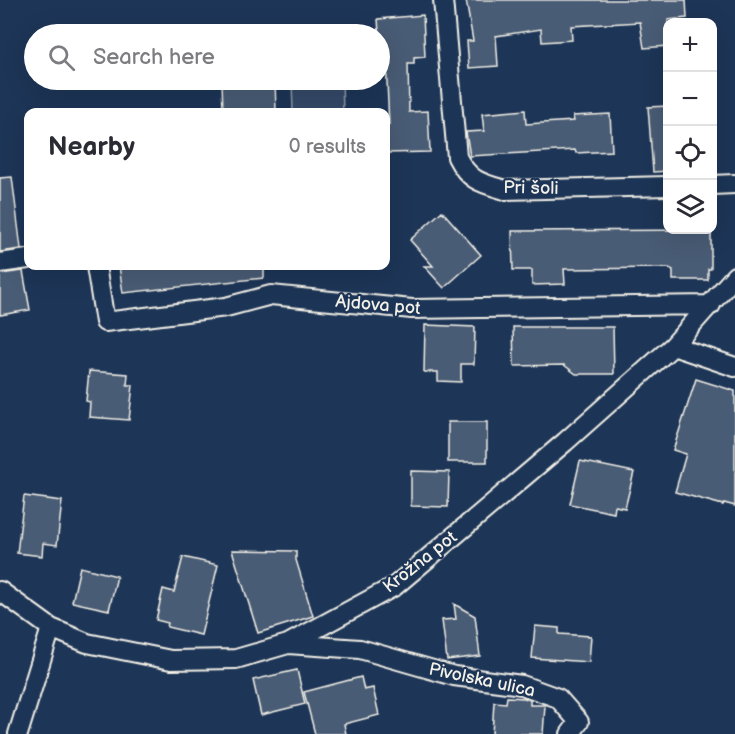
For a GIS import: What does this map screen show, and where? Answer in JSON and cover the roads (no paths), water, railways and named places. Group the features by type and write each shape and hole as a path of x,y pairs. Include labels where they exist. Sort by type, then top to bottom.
{"street":[{"name":"Pri šoli","path":"443,0 457,157 465,172 483,183 505,190 663,186"},
{"path":"717,185 735,184"},
{"path":"0,263 24,260"},
{"name":"Ajdova pot","path":"97,270 105,322 226,307 271,295 412,309 711,304"},
{"name":"Krožna pot","path":"0,591 51,628 87,643 171,660 236,659 288,644 395,586 566,442 673,346 735,276"},
{"path":"673,346 735,367"},
{"path":"18,734 51,628"},
{"name":"Pivolska ulica","path":"288,644 360,649 453,676 522,685 558,698 579,722 570,734"}]}
